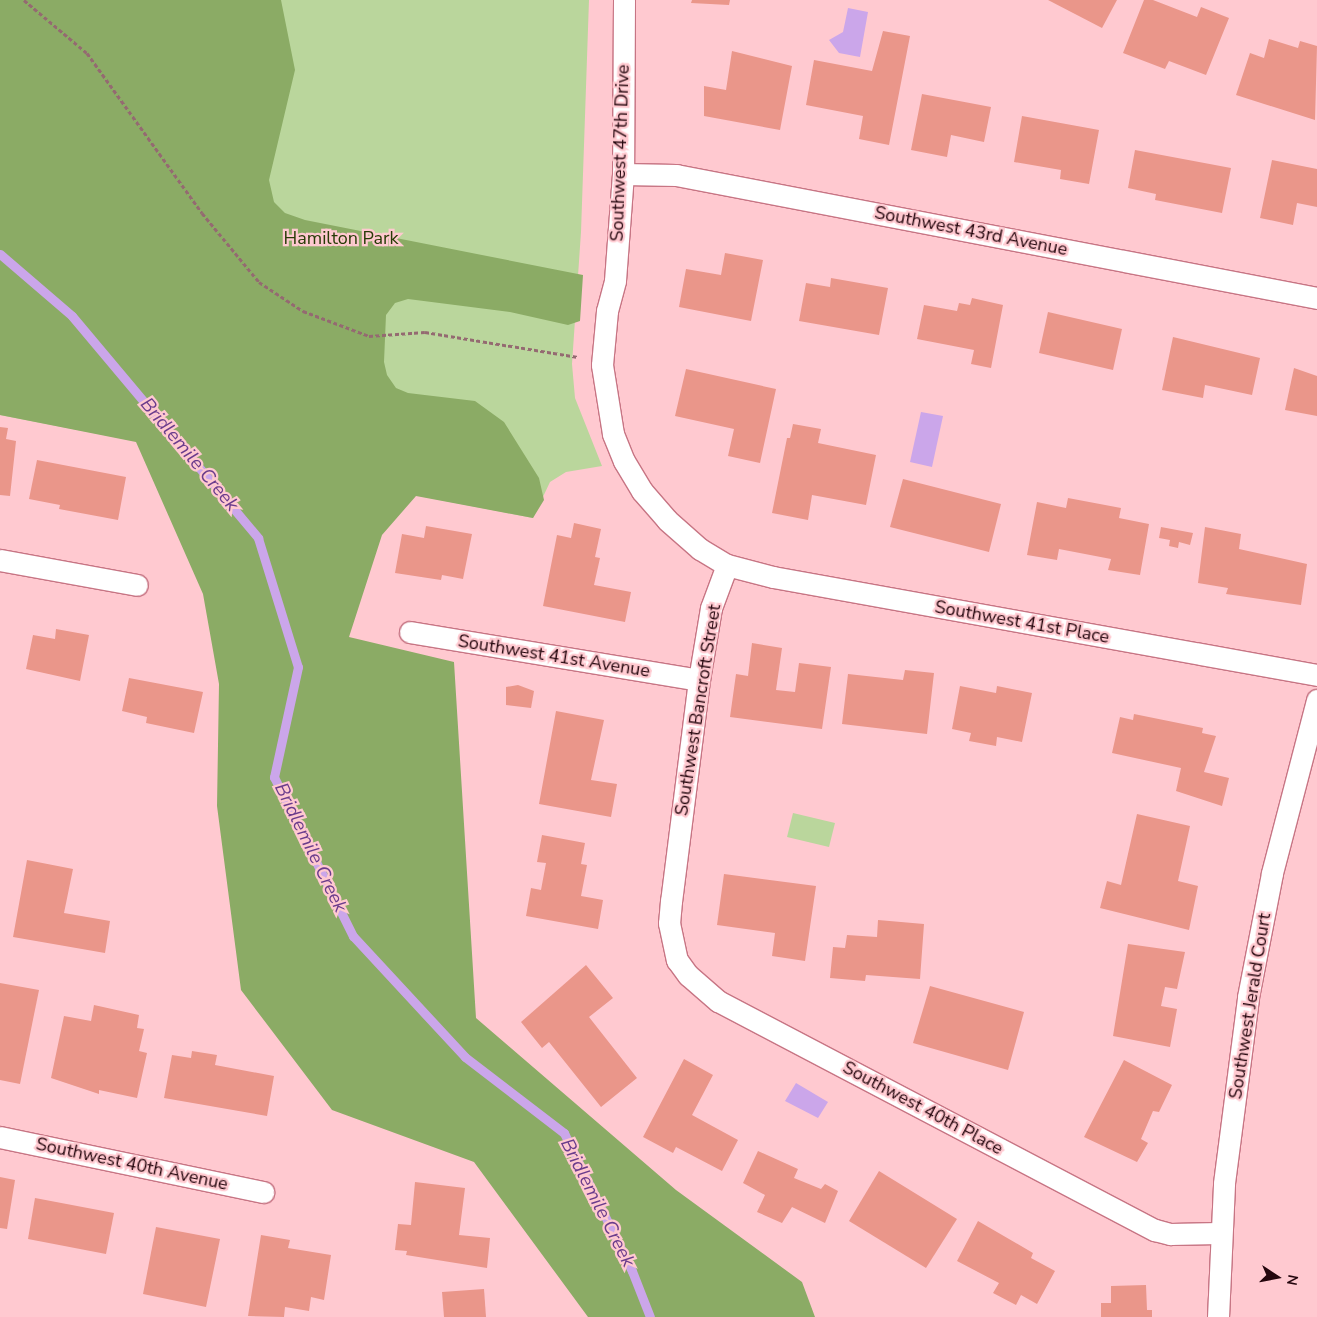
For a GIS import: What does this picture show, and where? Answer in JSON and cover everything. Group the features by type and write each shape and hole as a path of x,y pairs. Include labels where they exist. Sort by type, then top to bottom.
{"street":[{"name":"Southwest 47th Drive","path":"602,365 607,312 615,281 623,174 624,0"},
{"name":"Southwest 43rd Avenue","path":"623,174 676,175 1317,298"},
{"path":"602,365 613,434 624,461 642,491 680,532 727,565"},
{"path":"0,560 136,585"},
{"name":"Southwest 41st Place","path":"727,565 773,577 1317,675"},
{"name":"Southwest Bancroft Street","path":"669,923 699,680 712,608 727,565"},
{"name":"Southwest 41st Avenue","path":"410,632 699,680"},
{"name":"Southwest Jerald Court","path":"1218,1317 1219,1233 1248,997 1272,873 1317,700"},
{"name":"Southwest 40th Place","path":"669,923 677,960 688,975 718,1001 1155,1230 1170,1234 1219,1233"},
{"name":"Southwest 40th Avenue","path":"0,1137 263,1192"}],"path":[{"path":"24,0 87,54 202,212 259,282 303,311 369,336 425,332 567,353 602,365"}],"green space":[{"name":"Hamilton Park","path":"0,0 589,0 581,232 572,364 575,398 602,466 566,472 550,482 533,518 0,415"},
{"path":"0,0 281,0 295,70 269,180 274,202 285,213 305,220 583,275 580,321 568,325 510,312 408,299 395,303 386,315 384,362 387,375 396,388 408,393 475,401 504,422 539,478 544,500 533,518 416,496 382,535 349,637 454,662 476,1018 676,1190 802,1282 815,1317 588,1317 474,1162 332,1110 241,990 217,806 219,684 203,594 136,442 0,415"},
{"path":"793,813 835,823 829,847 787,837"}],"shaded area":[{"path":"848,8 868,12 860,57 839,53 829,40 843,32"},
{"path":"921,412 943,416 932,467 910,462"},
{"path":"796,1083 828,1102 818,1118 785,1101"}],"building":[{"path":"692,0 730,0 729,5 691,3"},
{"path":"1048,0 1117,0 1102,28"},
{"path":"1144,0 1153,0 1197,17 1201,7 1229,18 1206,75 1169,61 1165,69 1123,53"},
{"path":"883,31 910,36 889,145 859,139 863,116 806,105 814,60 872,71"},
{"path":"1269,39 1298,48 1300,41 1317,46 1315,120 1236,95 1250,53 1264,58"},
{"path":"732,51 792,66 780,130 704,116 704,86 726,90"},
{"path":"922,94 991,107 984,142 951,135 947,157 911,150"},
{"path":"1022,116 1099,130 1089,184 1060,179 1061,170 1014,162"},
{"path":"1135,150 1231,168 1222,213 1155,200 1156,194 1128,188"},
{"path":"1272,160 1317,169 1317,207 1297,203 1293,225 1260,218"},
{"path":"725,253 763,260 751,321 679,307 686,269 721,275"},
{"path":"831,278 888,288 879,335 799,321 806,283 830,287"},
{"path":"972,298 1003,305 991,368 971,364 974,350 917,339 924,305 957,311 959,303 970,305"},
{"path":"1048,312 1122,329 1113,370 1039,353"},
{"path":"1173,337 1260,358 1252,395 1205,385 1203,398 1162,390"},
{"path":"1294,368 1317,376 1317,416 1285,410"},
{"path":"686,369 776,389 760,463 728,456 734,429 675,416"},
{"path":"793,424 821,429 818,443 876,455 866,505 812,495 808,520 772,513 787,438 790,438"},
{"path":"0,427 8,428 6,439 16,441 10,496 0,495"},
{"path":"37,460 126,477 118,520 59,509 60,505 29,499"},
{"path":"903,479 1001,504 989,552 890,527"},
{"path":"1068,498 1121,508 1119,518 1149,524 1140,575 1108,570 1111,559 1059,549 1057,560 1027,555 1037,502 1066,508"},
{"path":"574,523 601,529 595,557 600,558 594,585 631,592 625,622 543,606 557,535 571,538"},
{"path":"426,526 472,534 463,579 442,575 441,580 395,573 402,534 424,538"},
{"path":"1161,527 1193,533 1190,545 1179,542 1178,548 1169,546 1170,540 1159,538"},
{"path":"1205,527 1241,534 1239,549 1307,564 1301,605 1226,594 1228,588 1198,583"},
{"path":"56,629 89,635 80,681 26,669 33,635 55,639"},
{"path":"752,643 782,648 776,690 795,692 799,663 831,667 822,729 730,717 736,674 748,676"},
{"path":"905,670 934,673 927,734 842,724 848,674 903,680"},
{"path":"129,678 203,692 194,733 146,723 147,717 122,711"},
{"path":"518,685 534,691 531,708 506,705 506,687"},
{"path":"960,686 996,693 997,686 1032,693 1022,742 997,737 996,746 969,741 971,733 952,729"},
{"path":"556,711 604,720 591,780 617,784 611,817 539,804"},
{"path":"1134,714 1203,728 1202,733 1216,736 1204,772 1229,778 1222,806 1176,791 1181,768 1112,753 1120,717 1133,720"},
{"path":"1137,814 1190,826 1178,881 1198,886 1189,930 1100,908 1107,881 1121,885"},
{"path":"542,835 585,843 581,864 587,865 581,896 603,900 598,929 526,916 531,888 541,890 546,863 537,862"},
{"path":"27,860 73,869 64,913 110,921 105,953 13,937"},
{"path":"724,874 816,886 805,961 772,956 775,933 717,925"},
{"path":"878,920 924,924 920,979 866,975 865,981 830,978 833,947 845,948 847,935 877,937"},
{"path":"1128,944 1185,952 1177,989 1165,987 1161,1006 1177,1009 1170,1047 1113,1036"},
{"path":"586,965 613,998 589,1017 637,1078 601,1107 549,1042 542,1048 521,1022"},
{"path":"0,983 39,990 20,1084 0,1080"},
{"path":"930,986 1024,1012 1008,1070 913,1043"},
{"path":"94,1005 139,1015 137,1028 144,1029 139,1051 147,1053 137,1098 99,1090 99,1094 51,1078 64,1016 91,1021"},
{"path":"192,1051 217,1055 215,1065 274,1076 267,1116 164,1098 172,1055 191,1058"},
{"path":"684,1059 713,1075 692,1115 738,1140 722,1171 676,1147 673,1153 643,1137"},
{"path":"1124,1060 1172,1085 1159,1112 1153,1111 1141,1139 1148,1143 1137,1162 1084,1137"},
{"path":"758,1151 798,1169 794,1178 821,1189 825,1184 838,1191 825,1223 792,1207 782,1223 757,1212 765,1195 743,1183"},
{"path":"879,1171 957,1219 926,1268 849,1221"},
{"path":"0,1177 15,1180 7,1229 0,1228"},
{"path":"415,1182 465,1188 459,1235 490,1238 487,1268 406,1255 407,1251 395,1250 398,1224 411,1225"},
{"path":"35,1198 114,1213 106,1254 28,1239"},
{"path":"978,1221 1033,1253 1031,1258 1055,1271 1037,1304 1021,1295 1016,1305 993,1293 999,1283 957,1261"},
{"path":"156,1227 220,1239 206,1307 143,1294"},
{"path":"261,1235 290,1240 288,1248 331,1255 324,1300 311,1297 309,1311 285,1307 284,1317 248,1316"},
{"path":"1146,1285 1147,1310 1152,1310 1152,1317 1101,1317 1101,1303 1111,1303 1111,1286"},
{"path":"484,1289 486,1317 444,1317 442,1292"}],"waterway":[{"name":"Bridlemile Creek","path":"0,254 72,316 258,538 298,667 274,777 353,936 465,1057 564,1133 632,1271 650,1317"}]}
